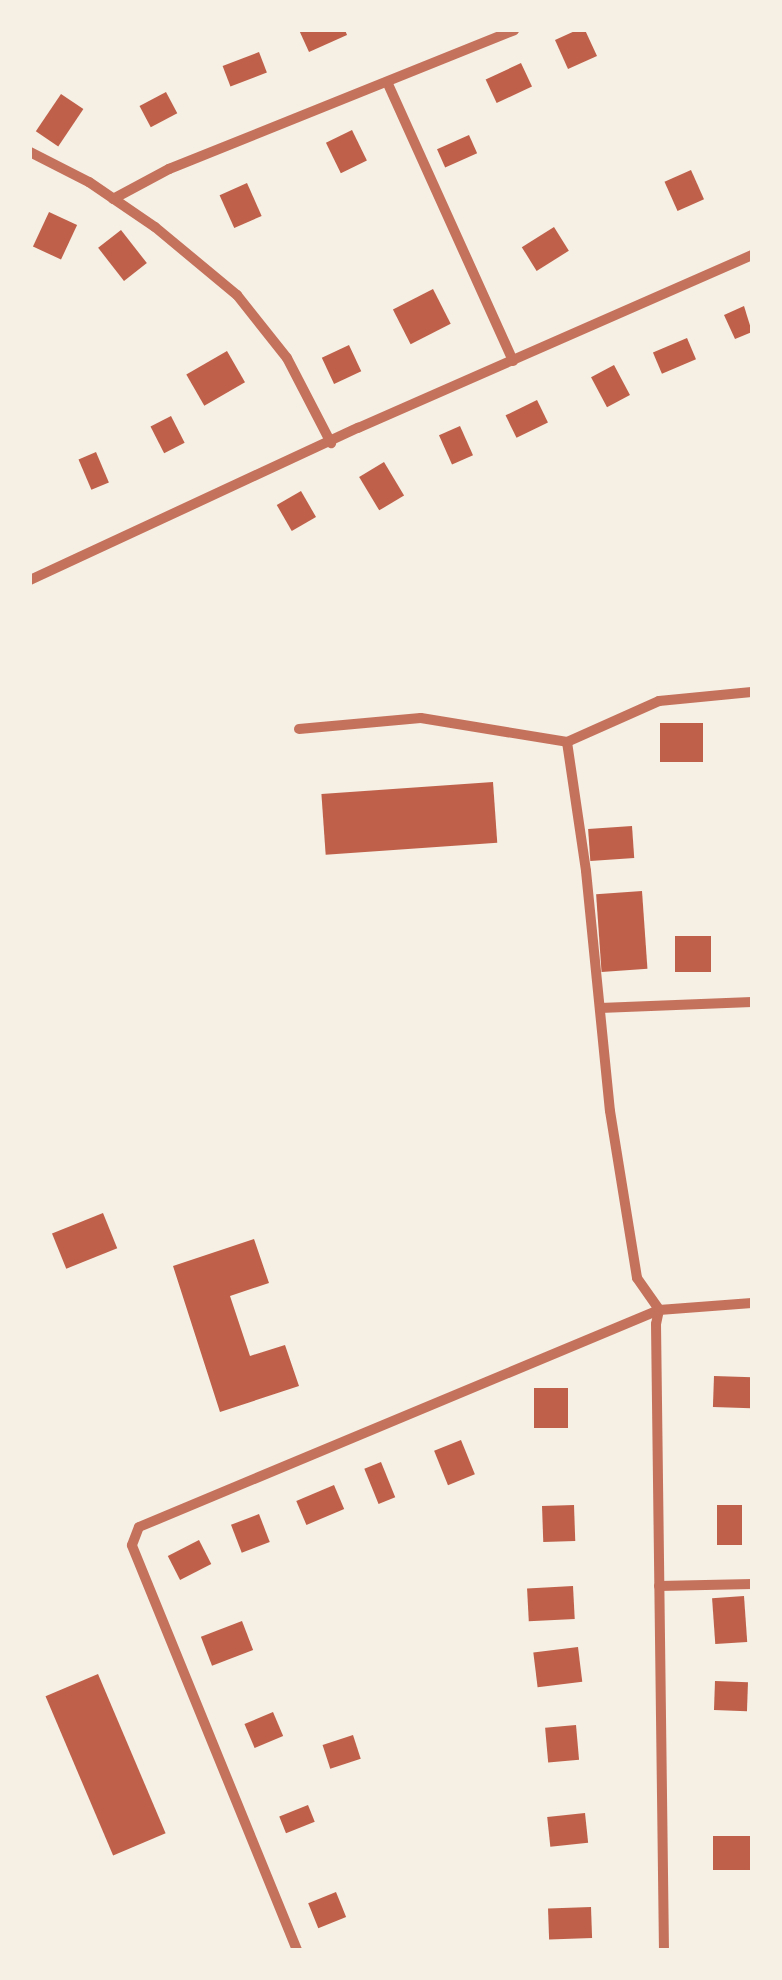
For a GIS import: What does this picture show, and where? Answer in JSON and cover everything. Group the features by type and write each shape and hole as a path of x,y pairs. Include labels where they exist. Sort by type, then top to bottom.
{"street":[{"path":"113,198 170,170 514,30"},
{"path":"388,84 513,360"},
{"path":"30,152 113,198 237,295 287,358 331,443"},
{"path":"30,580 752,255"},
{"path":"299,729 421,718 567,742 659,700 752,692"},
{"path":"567,742 610,1111 637,1278 659,1310 656,1324 664,1950"},
{"path":"600,1008 752,1002"},
{"path":"296,1950 132,1545 139,1527 659,1310 752,1303"},
{"path":"659,1586 752,1584"}],"building":[{"path":"299,30 345,30 347,35 309,52"},
{"path":"585,30 597,56 568,69 555,40"},
{"path":"259,52 267,73 230,87 223,66"},
{"path":"521,63 532,87 497,103 486,79"},
{"path":"166,92 177,113 151,127 140,106"},
{"path":"61,94 83,109 58,146 36,131"},
{"path":"352,130 367,161 341,173 326,143"},
{"path":"469,135 477,153 445,168 437,149"},
{"path":"691,170 704,199 678,211 665,182"},
{"path":"247,183 262,216 234,228 220,195"},
{"path":"49,212 77,225 61,260 33,246"},
{"path":"554,227 569,251 537,271 522,247"},
{"path":"121,230 147,263 124,281 98,248"},
{"path":"433,289 451,324 411,344 393,309"},
{"path":"744,306 752,332 735,339 724,315"},
{"path":"687,338 696,359 662,374 653,352"},
{"path":"349,345 361,371 334,384 322,358"},
{"path":"227,351 245,382 204,406 186,374"},
{"path":"614,365 630,395 607,407 591,377"},
{"path":"537,400 548,422 517,438 506,415"},
{"path":"171,416 185,443 164,453 151,426"},
{"path":"460,426 473,455 452,465 439,435"},
{"path":"96,452 109,482 91,490 79,459"},
{"path":"384,462 404,495 379,510 359,477"},
{"path":"301,491 316,517 292,531 277,505"},
{"path":"660,723 703,723 703,762 660,762"},
{"path":"493,782 497,843 326,855 321,794"},
{"path":"632,826 634,858 590,861 588,829"},
{"path":"642,891 647,969 602,972 596,894"},
{"path":"675,936 711,936 711,972 675,972"},
{"path":"103,1213 117,1248 66,1269 52,1234"},
{"path":"254,1239 269,1283 230,1296 250,1356 285,1345 299,1386 220,1412 173,1266"},
{"path":"714,1376 752,1377 751,1408 713,1407"},
{"path":"534,1388 568,1388 568,1428 534,1428"},
{"path":"461,1440 475,1474 448,1485 434,1451"},
{"path":"381,1462 395,1497 379,1504 364,1469"},
{"path":"334,1485 344,1509 306,1525 296,1501"},
{"path":"574,1505 575,1541 543,1542 542,1506"},
{"path":"717,1505 742,1505 742,1545 717,1545"},
{"path":"259,1514 270,1542 242,1553 231,1525"},
{"path":"199,1540 211,1564 180,1580 168,1556"},
{"path":"573,1586 575,1619 529,1621 527,1588"},
{"path":"744,1596 747,1642 715,1644 712,1598"},
{"path":"242,1621 253,1650 212,1666 201,1637"},
{"path":"578,1647 582,1682 538,1687 533,1652"},
{"path":"98,1674 166,1833 113,1856 46,1696"},
{"path":"715,1681 748,1682 747,1711 714,1710"},
{"path":"273,1712 283,1736 255,1748 244,1724"},
{"path":"576,1725 579,1760 548,1763 545,1728"},
{"path":"353,1735 361,1759 330,1769 323,1745"},
{"path":"308,1805 315,1822 286,1833 279,1817"},
{"path":"585,1813 588,1843 550,1847 547,1817"},
{"path":"713,1836 752,1836 752,1870 713,1870"},
{"path":"336,1892 346,1917 318,1928 308,1903"},
{"path":"591,1907 592,1938 549,1939 548,1909"}]}
